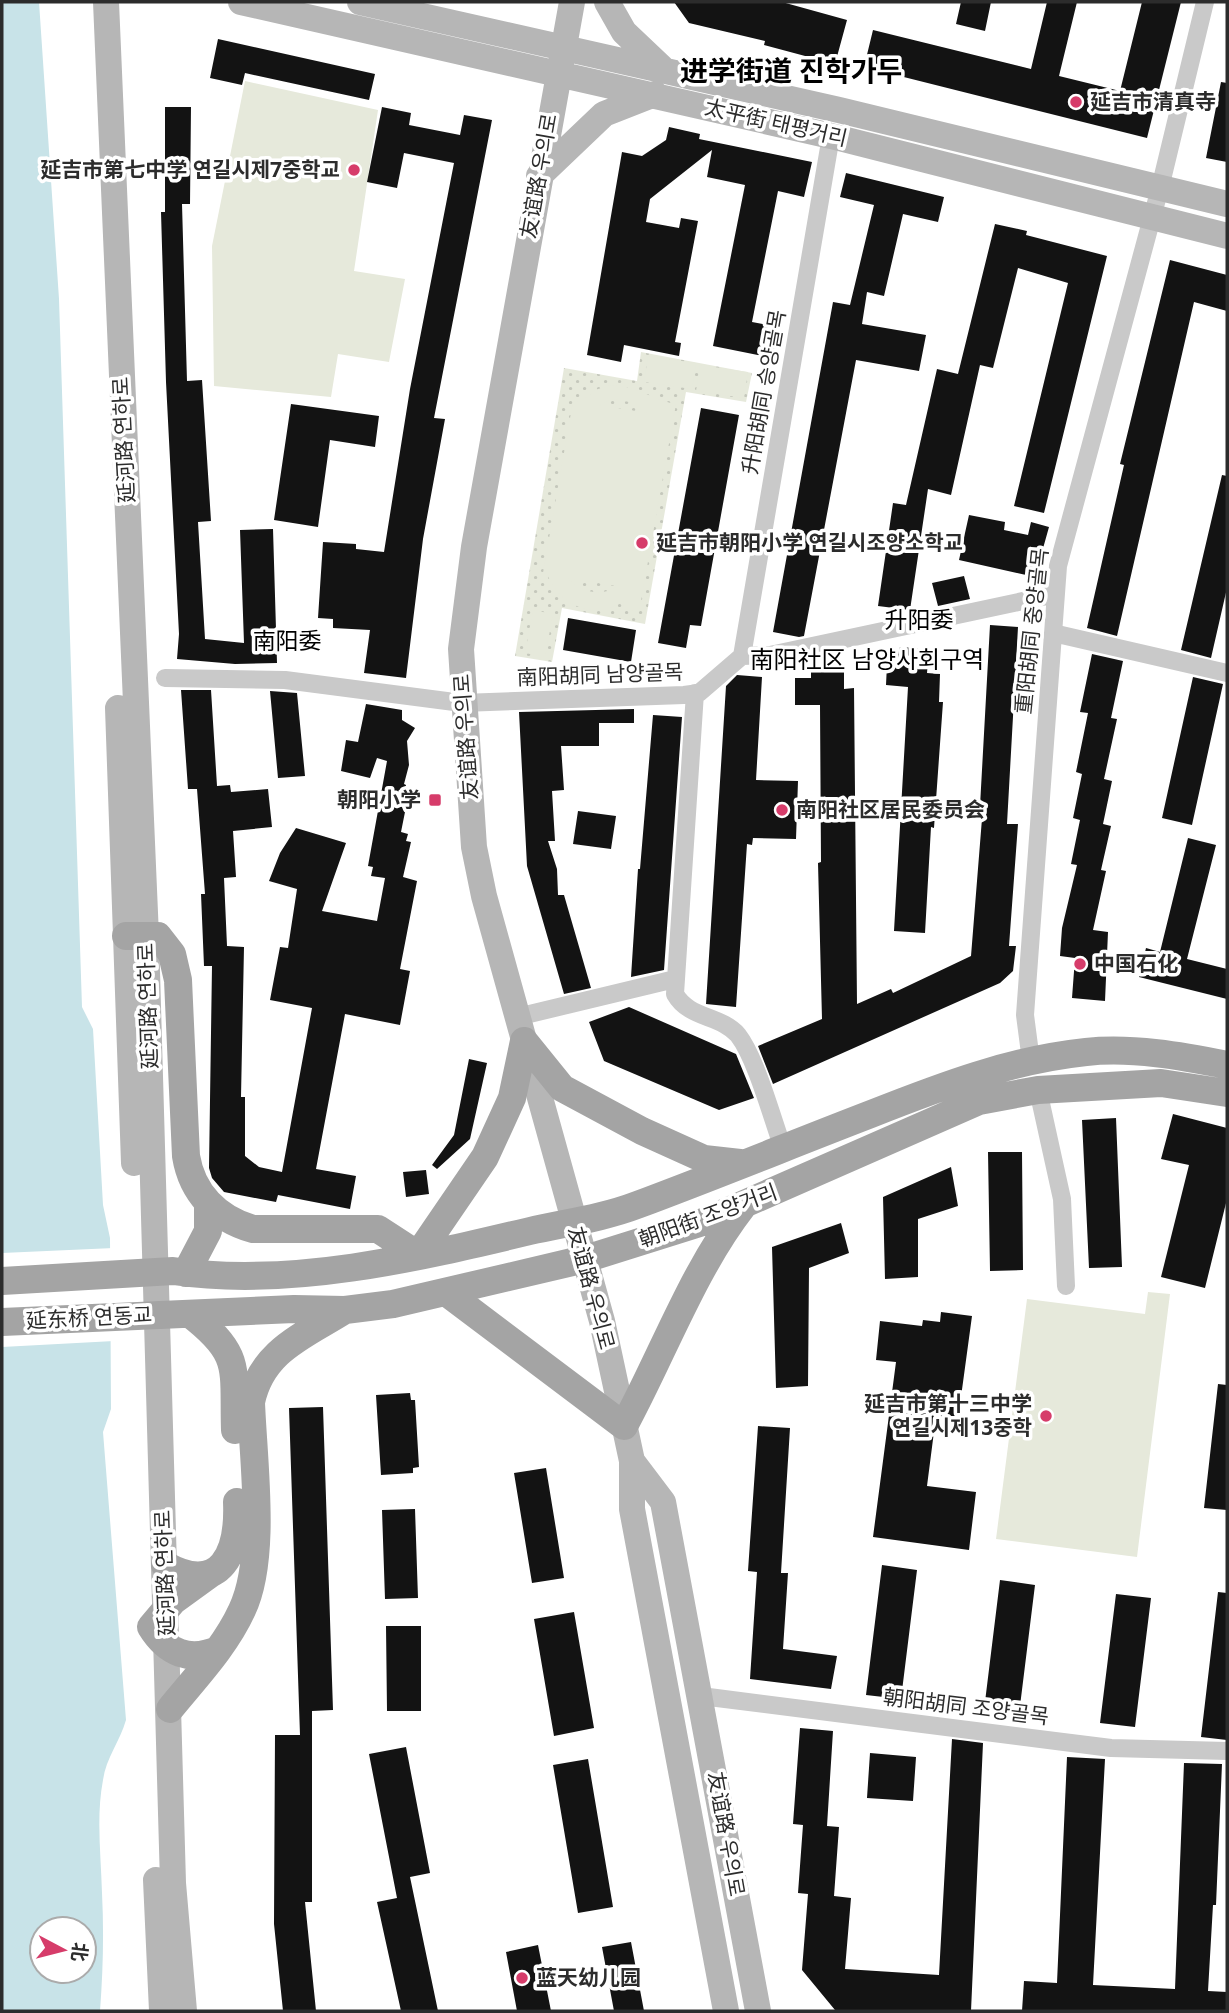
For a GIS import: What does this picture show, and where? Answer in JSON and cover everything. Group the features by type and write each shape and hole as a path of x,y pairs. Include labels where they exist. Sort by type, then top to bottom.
{"main road":[{"name":"延河路 연하로","path":"88,2 165,1564 157,1938 162,2011"},
{"name":"延河路 연하로","path":"106,2 136,936 162,1628 170,1709 173,1883 184,2011"},
{"name":"太平街 태평거리","path":"241,2 560,59 663,69 1227,204"},
{"name":"太平街 태평거리","path":"360,2 560,59 655,94 831,135 1227,236"},
{"name":"友谊路 우의로","path":"572,2 466,598 461,649 462,703 474,847 489,916 602,1321 632,1461 632,1509 726,2011"},
{"path":"607,2 624,32 663,69"},
{"path":"540,176 604,114 655,94"},
{"path":"136,936 162,939 172,954 175,966 189,1176 208,1203 228,1219 253,1230 378,1229 418,1255 485,1157 512,1098 521,1029"},
{"path":"521,1029 562,1088 642,1131 704,1159 742,1163"},
{"name":"朝阳街 조양거리","path":"180,1272 202,1275 337,1269 465,1248 634,1206 971,1075 1031,1060 1101,1052 1177,1055 1227,1065"},
{"name":"朝阳街 조양거리","path":"183,1314 294,1309 345,1310 446,1292 584,1259 703,1222 979,1101 1038,1090 1160,1083 1227,1093"},
{"path":"180,1272 208,1231 208,1203"},
{"path":"446,1292 624,1426 659,1361 712,1248 745,1205"},
{"name":"延东桥 연동교","path":"2,1281 180,1272"},
{"path":"170,1709 218,1650 243,1609 254,1569 251,1402 255,1384 262,1369 278,1352 345,1310"},
{"path":"183,1314 226,1346 233,1369 237,1530 231,1556 162,1628 193,1657 218,1650"},
{"name":"延东桥 연동교","path":"2,1322 183,1314"},
{"name":"友谊路 우의로","path":"632,1461 663,1502 758,2011"},
{"path":"165,1564 193,1575 216,1571"}],"street":[{"name":"重阳胡同 중양골목","path":"1031,1060 1025,1015 1058,566 1079,478 1160,188 1205,2"},
{"name":"升阳胡同 승양골목","path":"742,656 831,135"},
{"path":"742,656 770,655 1056,594"},
{"path":"1053,633 1227,673"},
{"name":"南阳胡同 남양골목","path":"165,678 285,680 462,703 695,694 742,656"},
{"path":"695,694 675,994 680,1003 737,1034 747,1051 783,1147"},
{"path":"521,1029 676,979"},
{"path":"1038,1090 1062,1199 1066,1286"},
{"name":"朝阳胡同 조양골목","path":"701,1696 1111,1748 1227,1751"}],"shaded area":[{"path":"245,81 378,110 354,271 405,279 389,362 338,354 331,397 214,386 212,246"},
{"path":"641,352 752,373 746,402 686,392 645,624 562,608 552,662 515,656 564,368 637,381"},
{"path":"648,356 696,363 692,389 644,382"},
{"path":"700,365 748,372 744,398 696,391"},
{"path":"611,385 620,386 676,404 639,612 623,609 624,601 601,609 579,607 560,595 547,574 543,573 573,401 581,402 595,390","holes":["612,399 636,403 648,413 599,405","568,578 616,586 616,587 604,592 590,592 578,587"]},
{"path":"533,610 553,614 545,657 525,653"},
{"path":"1148,1292 1170,1294 1137,1557 996,1539 1027,1299 1145,1314"}],"water":[{"path":"2,2 39,2 59,299 82,1007 93,1029 103,1205 110,1238 111,1409 103,1432 126,1720 107,1764 101,1794 103,1937 100,2011 2,2011"}],"pier":[{"path":"114,1248 114,1341 2,1347 2,1253"}],"building":[{"path":"674,2 782,2 847,20 835,64 764,45 765,41 689,23"},
{"path":"961,2 991,2 985,31 956,24"},
{"path":"1047,2 1077,2 1059,76 1120,91 1142,2 1181,2 1147,138 864,67 873,30 1031,69"},
{"path":"218,39 375,74 369,100 245,73 242,85 210,78"},
{"path":"1221,82 1227,83 1227,162 1206,158"},
{"path":"165,107 191,107 190,204 182,204 187,381 202,380 211,521 198,522 205,639 244,643 240,530 273,529 277,663 235,664 177,659 179,634 166,382 161,212 165,212"},
{"path":"382,107 411,113 409,125 460,135 464,115 492,120 434,418 445,419 423,539 406,678 364,673 370,630 333,628 333,619 318,618 323,542 356,544 356,549 384,552 410,389 454,163 404,153 397,188 367,182"},
{"path":"669,127 700,134 699,139 812,162 804,197 778,191 752,322 779,327 772,358 713,346 745,185 707,177 712,150 650,199 646,222 679,228 681,218 698,221 675,342 681,343 679,356 624,345 621,362 587,355 622,152 642,156 666,140"},
{"path":"846,173 944,197 938,222 903,214 884,296 867,292 862,324 926,335 919,371 856,360 804,636 799,637 773,632 833,302 850,305 874,205 840,197"},
{"path":"995,224 1107,256 1044,513 1014,506 1068,283 1018,268 993,368 980,365 951,495 928,489 910,610 878,606 893,503 906,505 937,369 958,374"},
{"path":"1170,260 1227,275 1227,311 1194,302 1117,636 1087,628 1124,465 1120,464"},
{"path":"291,404 379,416 375,447 330,440 318,527 274,520"},
{"path":"701,408 739,415 701,626 690,625 686,648 658,643"},
{"path":"1222,475 1227,476 1227,588 1211,658 1181,650"},
{"path":"969,515 1005,522 1004,530 1028,535 1031,522 1049,527 1035,577 959,560"},
{"path":"964,576 970,599 938,606 932,583"},
{"path":"568,618 636,630 631,662 563,650"},
{"path":"990,625 1018,627 1007,824 1018,824 1009,946 1016,946 1013,971 1000,983 773,1084 758,1046 822,1019 818,863 821,862 820,705 795,705 795,678 811,678 811,664 844,664 844,689 854,688 857,1004 891,989 893,993 971,956 983,806 980,806"},
{"path":"900,647 929,649 927,673 940,674 939,702 943,702 934,828 931,827 925,933 894,931 908,687 886,685 887,664 896,663"},
{"path":"1092,654 1123,661 1111,718 1117,719 1104,779 1112,781 1103,824 1111,826 1101,870 1106,871 1093,930 1108,932 1105,1001 1072,998 1075,958 1060,956 1062,928 1077,865 1071,864 1080,820 1073,818 1082,774 1076,772 1088,713 1080,712"},
{"path":"737,675 762,677 756,780 798,781 796,839 753,838 752,845 747,844 736,1007 706,1004 726,686"},
{"path":"1193,677 1223,684 1192,825 1162,818"},
{"path":"181,690 211,690 217,786 230,785 231,792 268,789 272,827 233,831 236,877 224,878 227,946 244,947 241,1097 245,1097 245,1156 259,1167 282,1172 312,1008 270,1000 280,947 288,948 297,889 269,881 280,853 296,828 346,843 322,911 377,921 385,878 371,876 373,867 368,866 387,761 377,758 370,778 341,771 346,740 358,742 366,704 402,710 402,720 415,728 407,741 409,765 404,784 405,791 409,792 401,832 408,834 406,841 411,842 403,877 417,881 400,969 410,971 400,1025 345,1014 316,1169 356,1176 350,1209 278,1195 276,1202 224,1192 212,1178 209,1168 212,966 204,966 201,894 205,894 197,789 188,789"},
{"path":"270,691 297,693 305,776 278,778"},
{"path":"634,709 634,723 599,723 599,746 561,746 564,790 552,791 555,841 548,841 557,869 558,895 564,895 591,988 564,994 527,866 519,712"},
{"path":"653,715 682,717 664,970 631,977 638,869"},
{"path":"578,811 616,816 611,849 573,844"},
{"path":"1188,838 1216,845 1187,959 1227,969 1227,999 1139,977 1146,948 1160,952"},
{"path":"629,1007 736,1054 754,1098 719,1110 604,1061 589,1022"},
{"path":"469,1059 487,1063 470,1139 437,1169 432,1165 454,1135"},
{"path":"1173,1114 1227,1128 1227,1199 1205,1288 1161,1277 1189,1165 1161,1159"},
{"path":"1116,1118 1122,1267 1089,1268 1082,1120"},
{"path":"988,1152 1022,1152 1023,1270 990,1271"},
{"path":"951,1167 958,1206 918,1219 918,1277 885,1279 883,1197"},
{"path":"426,1170 429,1194 406,1197 403,1172"},
{"path":"841,1223 849,1253 809,1268 808,1386 776,1388 772,1247"},
{"path":"941,1312 972,1316 958,1419 936,1416 927,1486 976,1492 969,1550 873,1537 896,1362 876,1360 880,1321 922,1326 923,1320 940,1322"},
{"path":"1218,1384 1227,1385 1227,1510 1204,1508"},
{"path":"410,1393 411,1400 415,1400 419,1467 413,1468 413,1473 381,1475 376,1395"},
{"path":"323,1407 333,1710 312,1711 312,1902 305,1902 316,2011 283,2011 274,1924 275,1735 300,1735 289,1408"},
{"path":"758,1426 790,1428 781,1573 788,1573 783,1649 837,1656 831,1689 750,1679 757,1572 748,1571"},
{"path":"546,1468 564,1578 532,1583 514,1473"},
{"path":"415,1509 418,1598 385,1599 382,1510"},
{"path":"882,1565 917,1570 901,1699 866,1695"},
{"path":"1000,1580 1035,1585 1019,1714 984,1710"},
{"path":"1218,1592 1227,1593 1227,1740 1201,1737"},
{"path":"1116,1594 1151,1598 1135,1727 1100,1723"},
{"path":"574,1612 594,1728 554,1736 534,1619"},
{"path":"386,1626 421,1626 421,1711 387,1711"},
{"path":"800,1728 833,1731 827,1826 839,1827 834,1896 851,1898 845,1969 939,1975 952,1739 983,1743 971,2011 835,2010 802,1970 808,1894 798,1893 803,1825 793,1824"},
{"path":"406,1747 430,1873 410,1877 438,2011 401,2011 377,1902 397,1898 369,1754"},
{"path":"870,1753 916,1757 913,1801 867,1798"},
{"path":"1067,1757 1105,1759 1093,1985 1175,1989 1184,1763 1222,1764 1216,1905 1213,1905 1208,1991 1227,1992 1227,2011 1022,2011 1024,1981 1057,1983"},
{"path":"588,1759 613,1907 578,1913 553,1765"},
{"path":"631,1942 644,2011 614,2011 602,1947"},
{"path":"538,1945 551,2011 517,2011 506,1952"}],"place":[{"name":"延吉市清真寺","path":"1076,102"},
{"name":"延吉市第七中学 연길시제7중학교","path":"354,170"},
{"name":"延吉市朝阳小学 연길시조양소학교","path":"642,543"},
{"name":"朝阳小学","path":"435,800"},
{"name":"南阳社区居民委员会","path":"782,810"},
{"name":"中国石化","path":"1080,964"},
{"name":"延吉市第十三中学 연길시제13중학","path":"1046,1416"},
{"name":"蓝天幼儿园","path":"522,1978"}],"district":[{"name":"进学街道 진학가두","path":"791,71"},
{"name":"升阳委","path":"919,620"},
{"name":"南阳委","path":"287,641"},
{"name":"南阳社区 남양사회구역","path":"867,660"}]}
